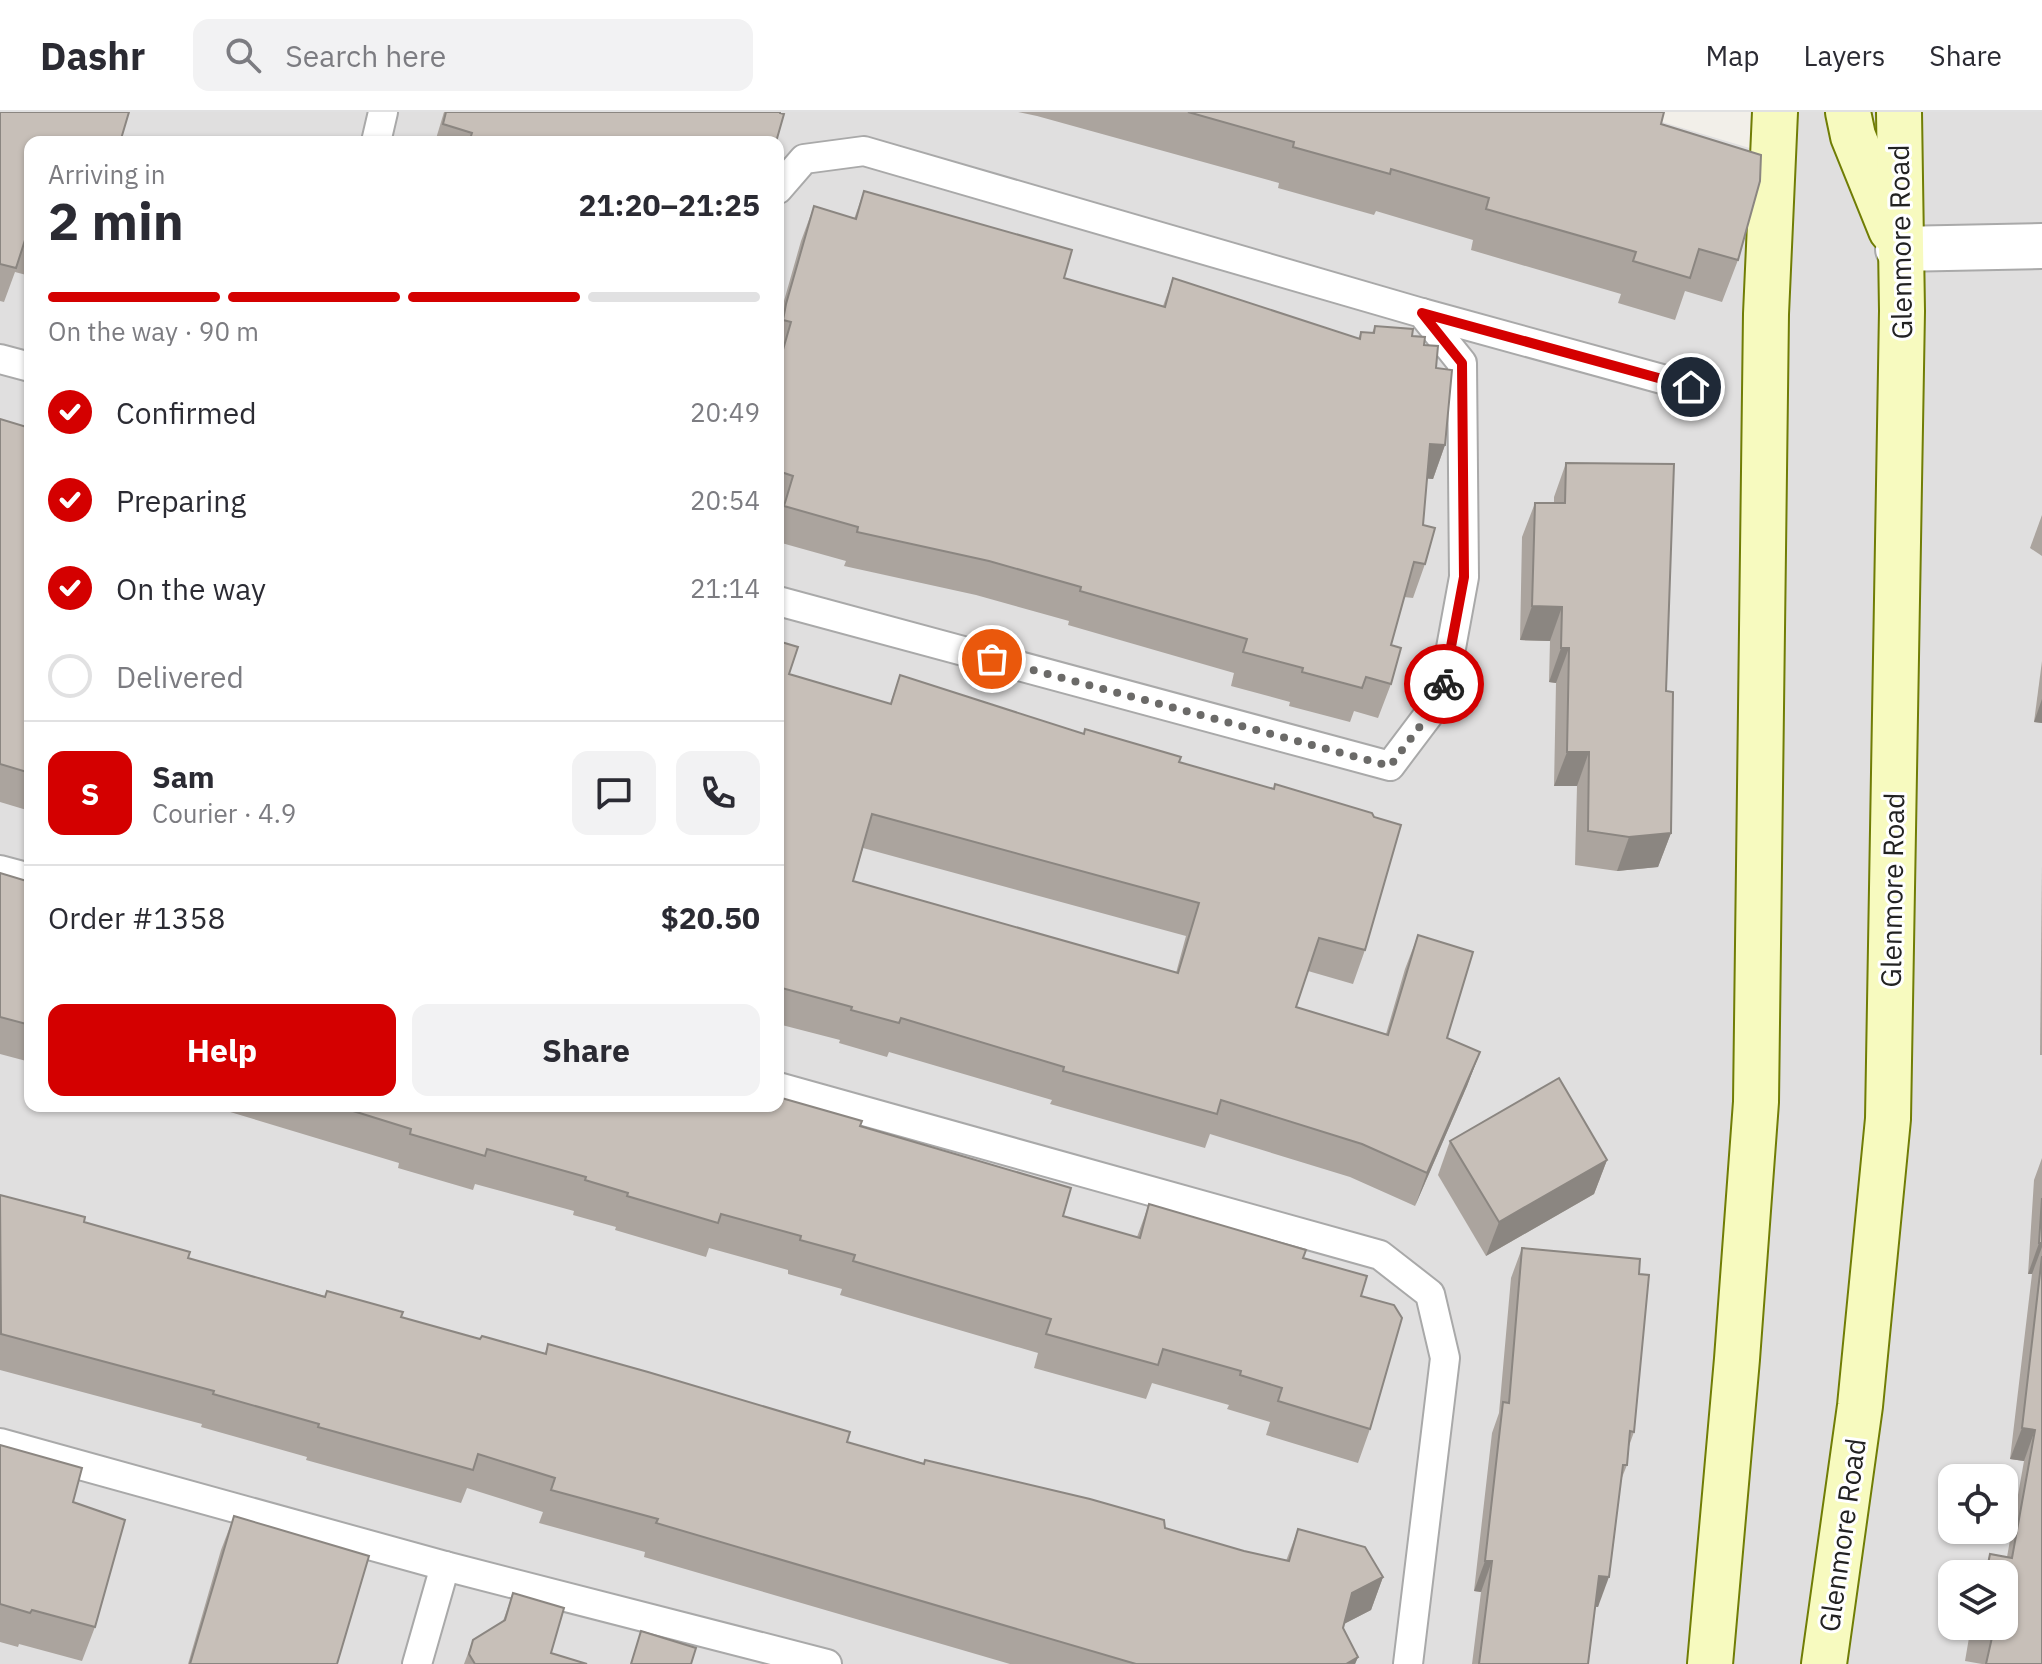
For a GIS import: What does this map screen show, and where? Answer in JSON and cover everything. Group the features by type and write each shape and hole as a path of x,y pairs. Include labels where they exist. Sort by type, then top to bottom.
{"main road":[{"path":"1710,1664 1756,1102 1766,314 1775,112"},
{"path":"1848,112 1853,136 1898,249"},
{"name":"Glenmore Road","path":"1824,1664 1860,1406 1888,1119 1902,311 1898,249 1899,112"}],"street":[{"path":"1898,249 2042,246"}],"lane":[{"path":"377,136 383,112"},
{"path":"784,182 804,159 864,151 1422,313 1691,387"},
{"path":"784,603 1390,766 1442,697 1464,577 1462,363 1422,313"},
{"path":"0,359 24,365"},
{"path":"0,870 24,876"},
{"path":"784,1089 1380,1255 1430,1294 1445,1358 1408,1664"},
{"path":"0,1443 445,1566 827,1664"},
{"path":"417,1664 445,1566"}],"shaded area":[{"path":"0,112 1629,112 1773,155 1781,112 2042,112 2042,1664 0,1664"}],"building":[{"path":"0,112 129,112 122,136 24,136 24,243 16,268 0,264"},
{"path":"446,112 784,114 778,136 471,136 472,133 443,124"},
{"path":"1188,112 1664,112 1661,124 1761,155 1760,181 1738,260 1699,249 1690,278 1633,261 1636,252 1486,209 1489,198 1391,169 1390,174 1293,147 1294,142"},
{"path":"864,191 1072,250 1064,278 1165,307 1173,278 1360,339 1361,332 1374,333 1375,326 1413,329 1412,336 1425,337 1424,345 1438,346 1436,368 1452,370 1445,445 1430,444 1423,525 1435,528 1425,564 1414,562 1391,645 1401,648 1391,684 1366,677 1362,688 1302,672 1303,668 1243,652 1247,639 989,561 857,532 858,527 784,506 793,476 784,473 784,346 791,322 784,320 786,304 814,206 856,219"},
{"path":"0,419 24,426 24,771 0,764"},
{"path":"1566,463 1674,464 1666,691 1673,692 1671,833 1629,837 1588,831 1589,752 1567,752 1569,648 1561,648 1562,607 1532,606 1535,503 1565,503"},
{"path":"784,643 798,647 789,674 891,704 900,675 1084,734 1085,729 1181,757 1179,762 1274,789 1275,784 1372,813 1374,817 1401,825 1365,950 1319,938 1296,1007 1388,1035 1418,935 1473,952 1447,1038 1480,1052 1427,1173 1362,1144 1221,1100 1217,1114 1063,1071 1064,1067 901,1018 899,1023 851,1010 852,1007 784,989","holes":["872,814 1199,903 1178,973 853,881"]},
{"path":"0,873 24,880 24,1023 0,1017"},
{"path":"1559,1078 1607,1160 1499,1222 1450,1141"},
{"path":"784,1099 862,1121 860,1126 1071,1188 1063,1216 1140,1238 1149,1204 1306,1250 1303,1258 1367,1276 1361,1296 1394,1305 1402,1318 1370,1429 1278,1401 1282,1388 1240,1375 1241,1371 1163,1349 1158,1365 1046,1334 1051,1319 853,1261 855,1255 800,1240 801,1236 721,1214 718,1223 627,1196 628,1193 585,1180 586,1177 487,1149 485,1156 410,1134 411,1129 356,1112 784,1112"},
{"path":"0,1195 85,1217 84,1222 190,1252 188,1258 325,1297 327,1291 403,1312 401,1317 480,1339 482,1336 546,1354 548,1344 850,1432 847,1442 924,1464 925,1460 1090,1499 1164,1520 1165,1528 1244,1551 1289,1561 1298,1529 1365,1547 1383,1577 1352,1593 1343,1628 1358,1657 1346,1664 1136,1664 656,1523 658,1519 551,1490 555,1478 478,1454 473,1470 318,1427 319,1424 213,1394 214,1391 1,1334"},
{"path":"2042,1198 2042,1243 2039,1243"},
{"path":"1522,1248 1640,1259 1639,1274 1649,1275 1634,1432 1630,1431 1627,1465 1623,1465 1609,1577 1599,1576 1588,1664 1479,1664 1492,1561 1485,1561 1503,1402 1509,1403"},
{"path":"2042,1256 2042,1664 1986,1664 1991,1640 2018,1640 2018,1560 1989,1560 1990,1554 2012,1558 2015,1544 2018,1544 2018,1525 2035,1430 2022,1428"},
{"path":"0,1445 82,1468 73,1502 125,1520 95,1627 0,1604"},
{"path":"234,1516 369,1556 337,1664 190,1664"},
{"path":"513,1593 564,1608 551,1653 587,1664 475,1664 469,1654 473,1640 505,1620"},
{"path":"641,1631 696,1648 691,1664 631,1664"}],"way so far":[{"path":"992,659 1390,766 1442,697 1444,684"}],"route":[{"path":"1444,684 1464,577 1462,363 1422,313 1691,387"}]}
